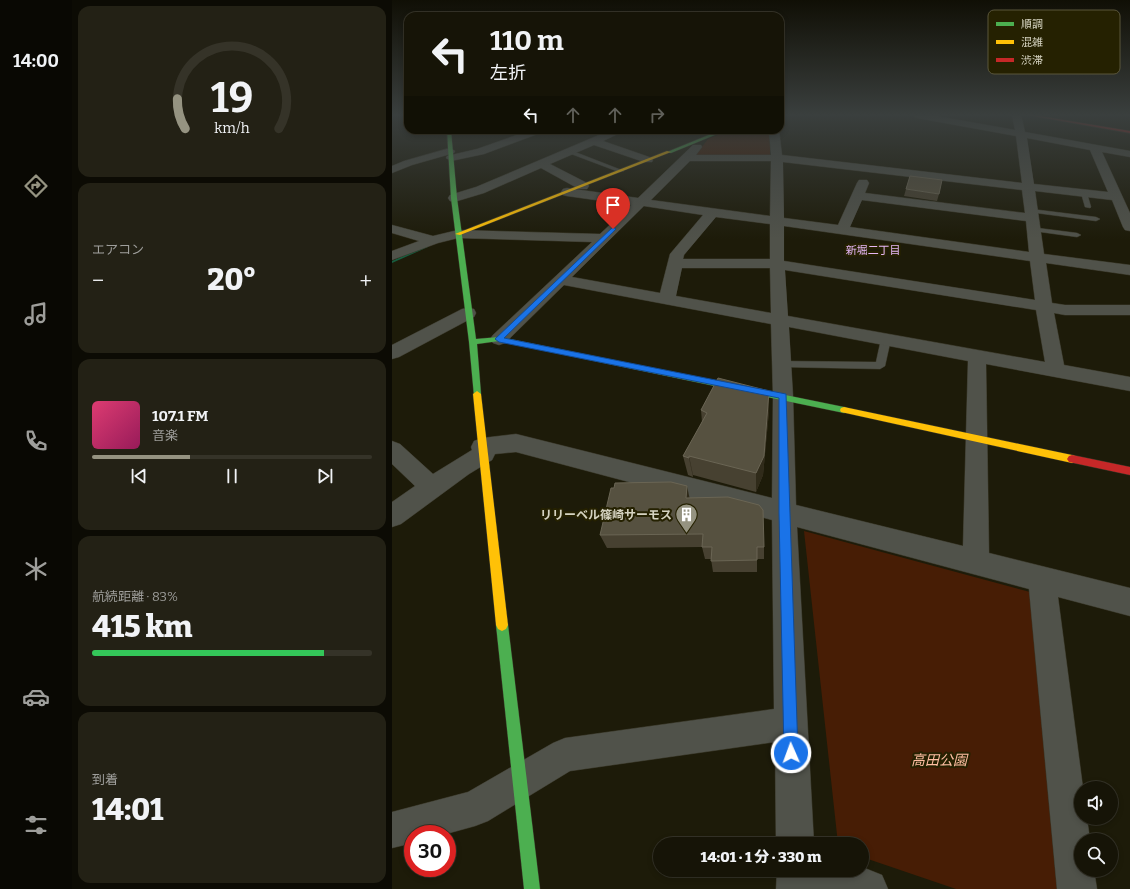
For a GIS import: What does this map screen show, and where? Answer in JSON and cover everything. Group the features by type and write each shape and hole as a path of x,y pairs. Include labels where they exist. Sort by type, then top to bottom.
{"main road":[{"path":"450,156 458,234 473,342 483,450 532,889"},
{"path":"458,234 657,156"},
{"path":"473,342 499,339 783,396 1130,471"}],"street":[{"path":"400,156 414,161"},
{"path":"392,170 414,161 441,156"},
{"path":"454,198 480,190 555,156"},
{"path":"638,156 648,160"},
{"path":"1024,156 1044,306 1056,371"},
{"path":"1098,156 1130,227"},
{"path":"499,339 687,158 777,158 1116,197"},
{"path":"777,158 777,264 783,396 784,513 795,837"},
{"path":"540,163 583,186"},
{"path":"842,231 870,168"},
{"path":"568,192 1130,270"},
{"path":"858,196 1032,220"},
{"path":"667,299 677,254 712,213"},
{"path":"392,229 433,240"},
{"path":"392,256 433,240 458,234 604,238"},
{"path":"675,263 777,264 1065,310 1130,310"},
{"path":"560,280 1130,384"},
{"path":"392,354 468,313"},
{"path":"976,563 977,356"},
{"path":"392,516 483,450 516,443 1130,602"},
{"path":"392,450 432,487"},
{"path":"1042,580 1077,889"},
{"path":"392,830 475,808 565,755 790,723"},
{"path":"796,877 796,889"},
{"path":"835,877 868,889"}],"lane":[{"path":"583,156 621,171"},
{"path":"1084,193 1088,207"},
{"path":"1032,220 1096,219"},
{"path":"1032,220 1077,235"},
{"path":"781,364 880,366 886,340"}],"green space":[{"name":"高田公園","path":"804,531 1030,592 1064,889 956,889 869,859 869,837 837,837"}],"building":[{"path":"910,176 942,180 939,194 906,189"},
{"path":"718,378 769,391 764,456 756,473 689,456 689,458 683,456 707,413 701,410"},
{"name":"リリーベル篠崎サーモス","path":"671,482 687,486 686,498 728,497 759,505 763,510 764,547 757,547 757,560 711,561 712,547 702,547 703,534 600,535 611,488 614,488 615,483"}],"waterway":[{"path":"392,262 426,247"}],"traffic: fast":[{"path":"451,156 454,198 473,342 477,394"},
{"path":"473,342 499,339 844,410"},
{"path":"502,625 532,889"}],"traffic: slow":[{"path":"458,234 657,156"},
{"path":"477,394 502,625"},
{"path":"844,410 1072,459"}],"traffic: jam":[{"path":"1072,459 1130,471"}],"place":[{"name":"リリーベル篠崎サーモス","path":"687,534"}],"district":[{"name":"新堀二丁目","path":"873,250"}],"route":[{"path":"613,229 499,339 783,396 784,513 791,753"}]}
